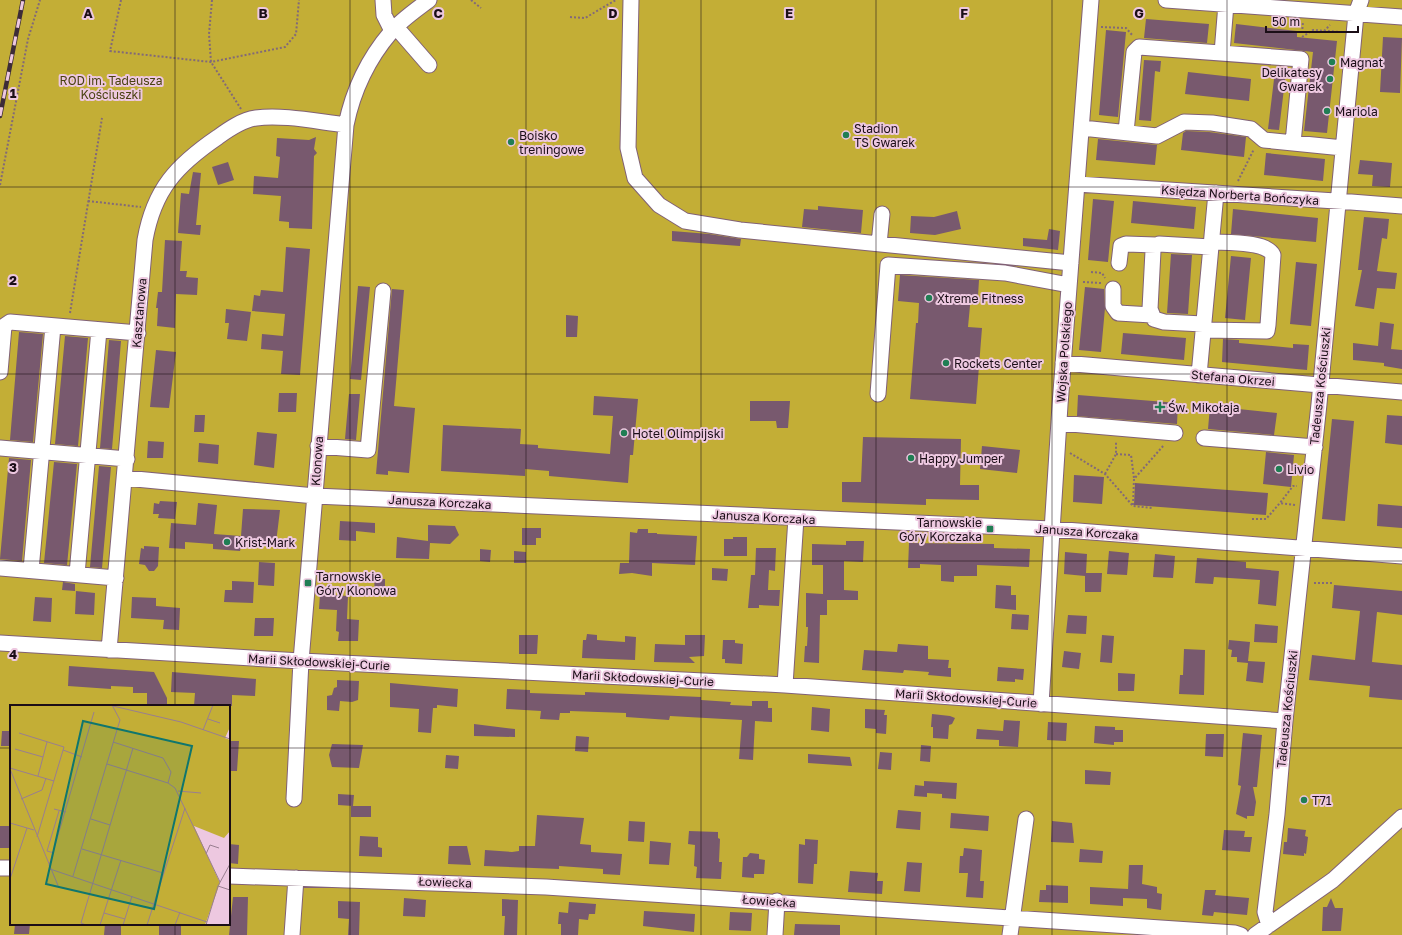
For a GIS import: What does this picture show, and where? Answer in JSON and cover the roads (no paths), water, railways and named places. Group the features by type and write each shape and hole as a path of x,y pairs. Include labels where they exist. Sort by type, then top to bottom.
{"street":[{"path":"383,0 384,16 394,29 429,65"},
{"name":"Klonowa","path":"294,798 301,661 346,125 358,83 373,58 394,29 429,0"},
{"path":"631,0 628,148 635,178 660,205 685,221 740,230 1070,263"},
{"name":"Wojska Polskiego","path":"1041,704 1063,363 1072,283 1070,263 1082,128 1091,0"},
{"path":"1166,0 1232,3 1356,4 1402,17"},
{"path":"1222,53 1232,3"},
{"name":"Tadeusza Kościuszki","path":"1269,925 1265,912 1277,814 1285,721 1321,385 1356,4"},
{"path":"1126,132 1134,52 1139,47 1302,59 1293,143"},
{"name":"Kasztanowa","path":"109,650 126,478 145,240 152,209 166,184 179,169 210,143 247,120 273,118 346,125"},
{"path":"1082,128 1157,136 1184,122 1212,123 1251,129 1264,140 1343,148"},
{"name":"Księdza Norberta Bończyka","path":"1077,184 1402,206"},
{"path":"1199,375 1211,245 1224,194"},
{"path":"879,244 882,214"},
{"path":"1119,263 1121,246 1126,244 1264,246 1272,251 1273,254 1267,331 1203,327 1164,322 1154,319 1152,315 1153,251 1156,245"},
{"path":"878,394 888,265 1004,273 1072,283"},
{"path":"1113,289 1113,306 1118,313 1152,315"},
{"path":"318,446 368,450 383,291"},
{"path":"0,372 4,326 10,322 138,333"},
{"path":"31,570 53,326"},
{"path":"77,574 99,330"},
{"name":"Stefana Okrzei","path":"1063,363 1402,392"},
{"path":"1059,423 1175,432"},
{"path":"1204,438 1314,447"},
{"path":"0,448 127,459"},
{"name":"Janusza Korczaka","path":"126,478 315,496 1052,529 1402,556"},
{"path":"785,685 796,518"},
{"path":"0,568 116,578"},
{"name":"Marii Skłodowskiej-Curie","path":"0,643 301,661 785,685 1285,721"},
{"path":"1255,935 1332,880 1402,817"},
{"path":"1010,935 1011,917 1026,819"},
{"name":"Łowiecka","path":"230,876 538,886 1011,917 1135,931 1235,932 1241,935"},
{"path":"292,935 296,878"},
{"path":"775,935 776,901"}],"railway":[{"path":"0,116 23,0"}],"place":[{"name":"Magnat","path":"1332,62"},
{"name":"Delikatesy Gwarek","path":"1330,79"},
{"name":"Mariola","path":"1327,111"},
{"name":"Stadion TS Gwarek","path":"846,135"},
{"name":"Boisko treningowe","path":"511,142"},
{"name":"Xtreme Fitness","path":"929,298"},
{"name":"Rockets Center","path":"946,363"},
{"name":"Św. Mikołaja","path":"1160,407"},
{"name":"Hotel Olimpijski","path":"624,433"},
{"name":"Happy Jumper","path":"911,458"},
{"name":"Livio","path":"1279,469"},
{"name":"Tarnowskie Góry Korczaka","path":"990,529"},
{"name":"Krist-Mark","path":"227,542"},
{"name":"Tarnowskie Góry Klonowa","path":"308,583"},
{"name":"T71","path":"1304,800"}],"park label":[{"name":"ROD im. Tadeusza Kościuszki","path":"111,87"}]}
